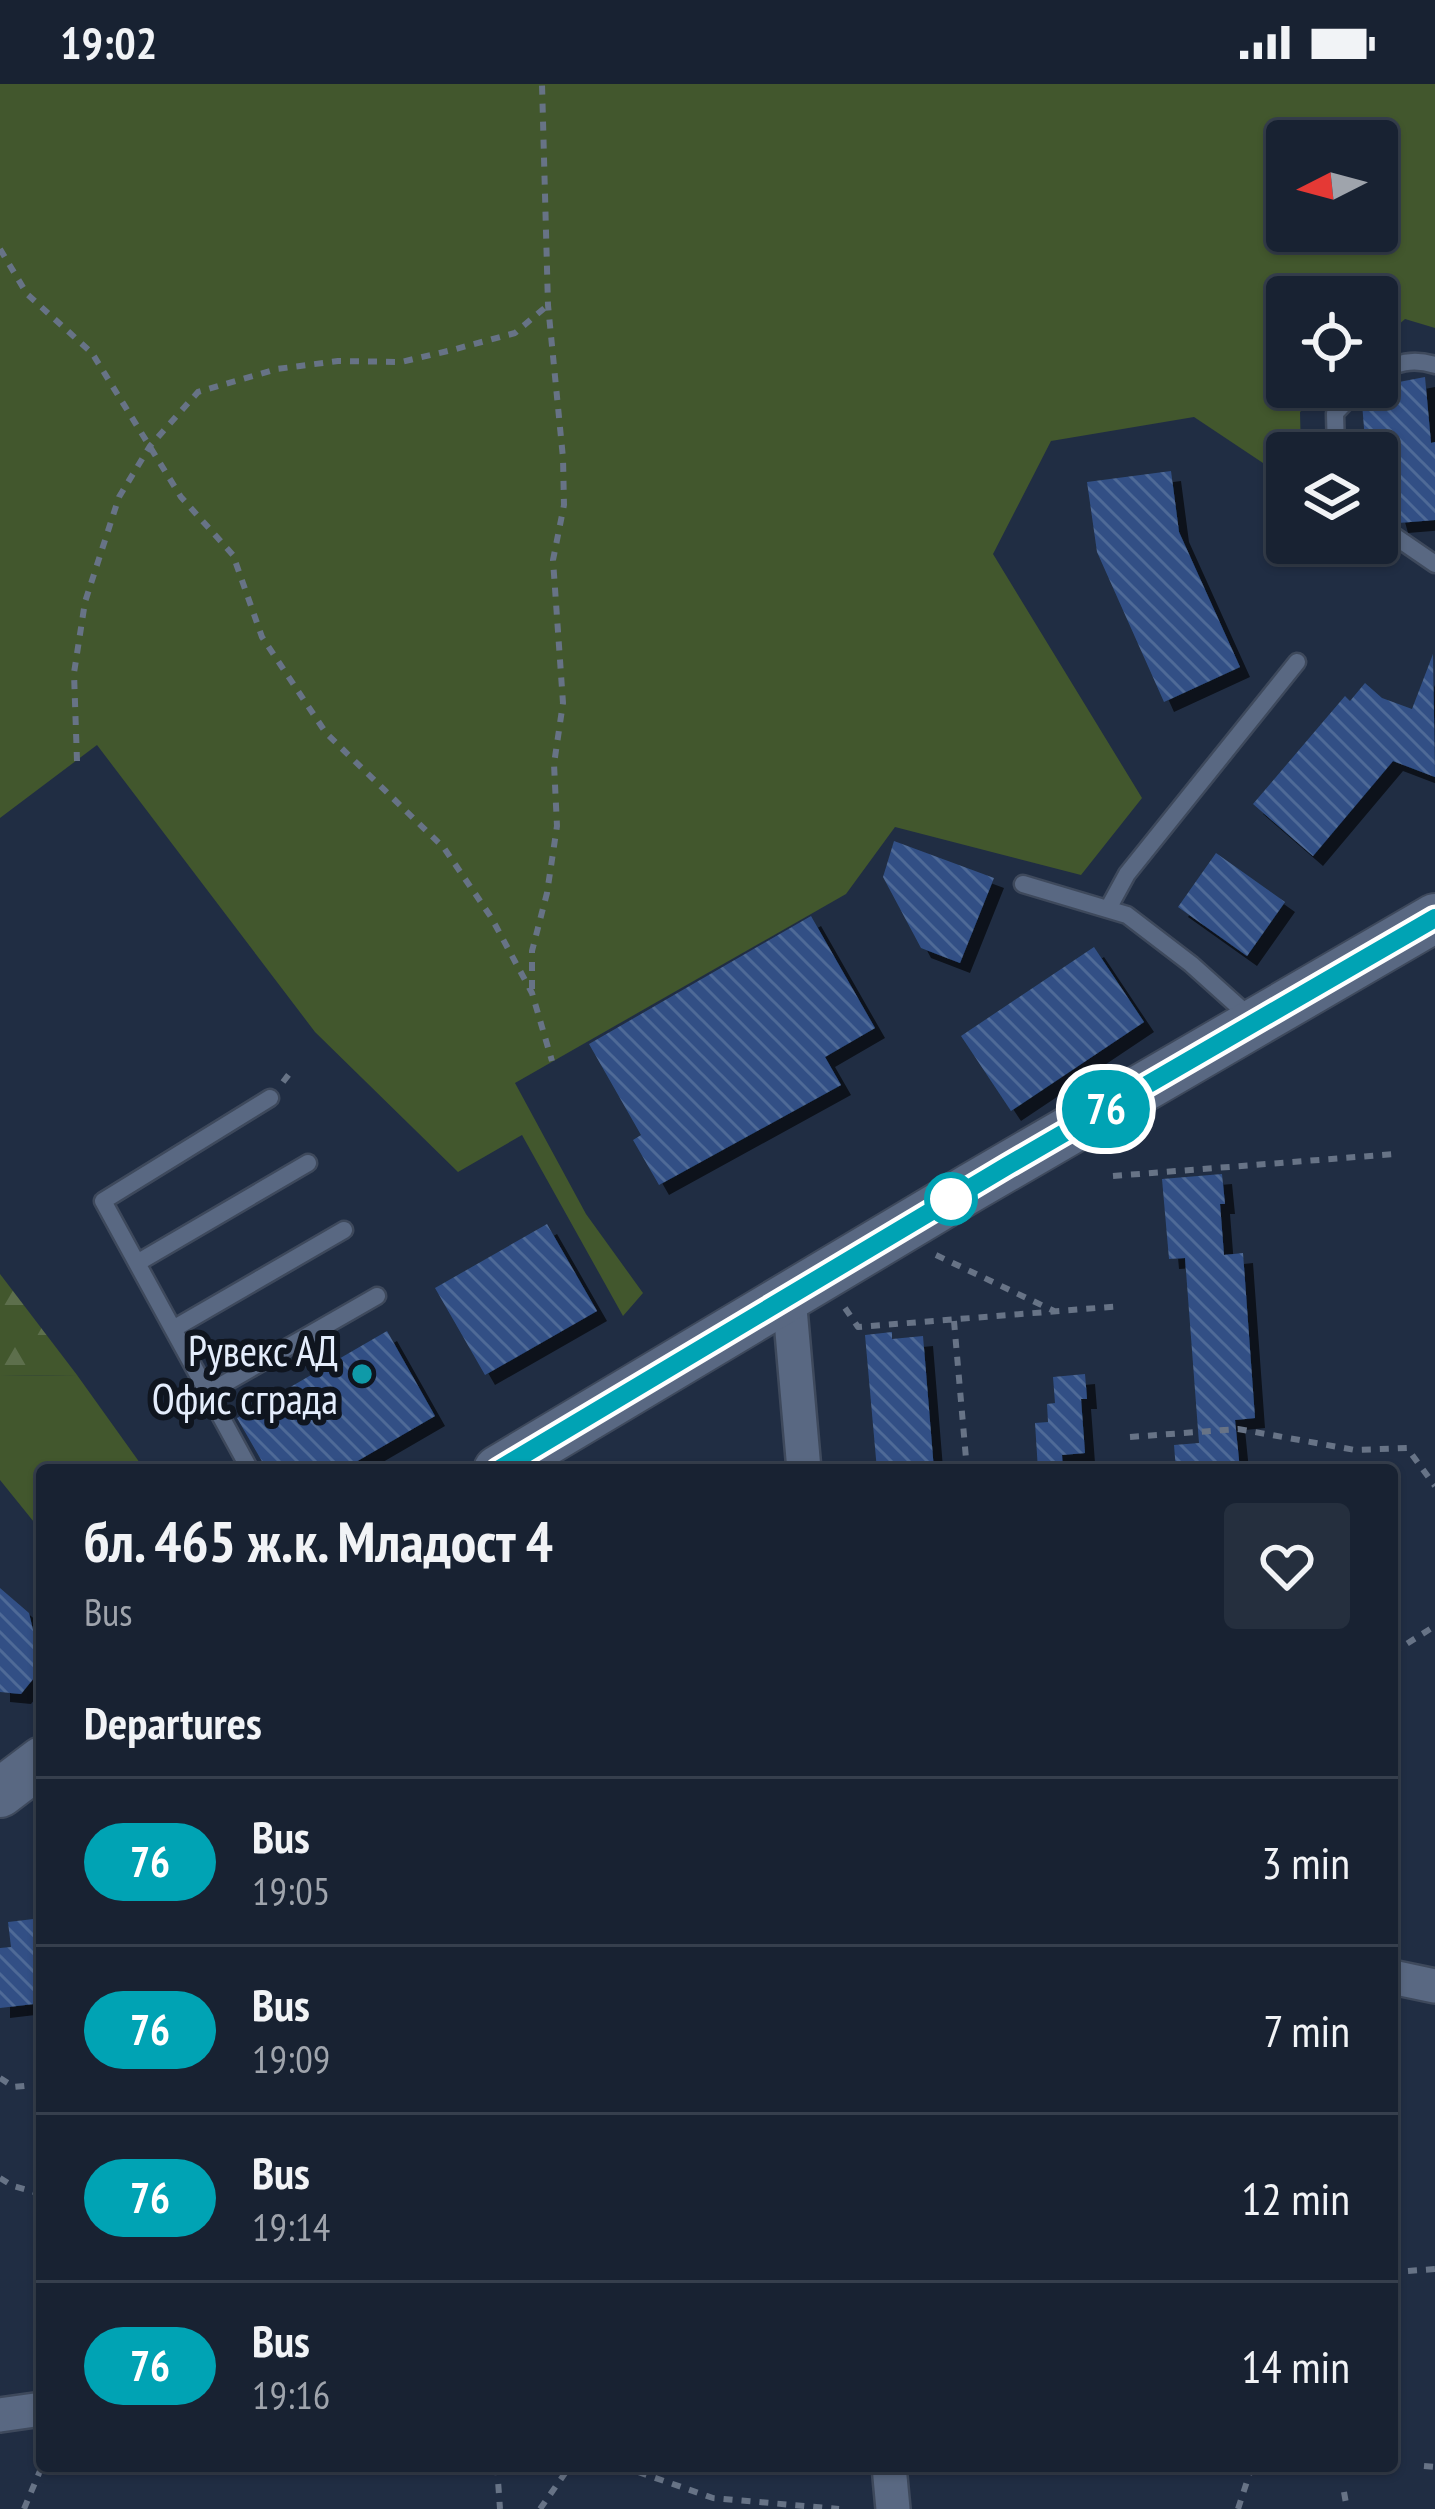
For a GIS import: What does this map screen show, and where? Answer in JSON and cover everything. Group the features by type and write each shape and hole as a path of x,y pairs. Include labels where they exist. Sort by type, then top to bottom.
{"street":[{"path":"515,1464 552,1451 892,1234 1435,918"},
{"path":"804,1464 807,1286"},
{"path":"0,1793 36,1766"},
{"path":"1398,1978 1435,1986"},
{"path":"0,2415 36,2410"},
{"path":"890,2472 893,2509"}],"lane":[{"path":"1398,363 1435,365"},
{"path":"1398,539 1435,564"},
{"path":"1109,907 1127,874 1297,662"},
{"path":"1023,884 1127,915 1255,1022"},
{"path":"247,1464 103,1201 270,1098"},
{"path":"137,1263 308,1163"},
{"path":"173,1329 344,1230"},
{"path":"208,1393 377,1297"}],"path":[{"path":"532,993 532,951 557,826 554,764 563,704 553,560 564,505 563,458 548,305 542,84"},
{"path":"0,249 27,294 92,353 181,497 233,555 262,637 326,733 444,848 491,916 532,993 552,1061"},
{"path":"77,761 74,673 86,602 119,497 150,446 198,392 277,370 338,361 400,362 452,350 515,333 548,305"},
{"path":"1114,1176 1395,1154"},
{"path":"892,1234 1058,1312"},
{"path":"807,1286 858,1328 1122,1306"},
{"path":"954,1321 966,1464"},
{"path":"1130,1437 1238,1429 1355,1450 1407,1448 1435,1486"},
{"path":"1398,1649 1435,1626"},
{"path":"0,2078 14,2087 36,2085"},
{"path":"0,2178 36,2192"},
{"path":"1408,2271 1435,2269"},
{"path":"1424,2466 1435,2467"},
{"path":"24,2509 39,2472"},
{"path":"497,2472 500,2509"},
{"path":"540,2509 566,2472"},
{"path":"638,2472 713,2498 838,2509"},
{"path":"1238,2509 1250,2472"},
{"path":"1344,2492 1348,2509"}],"green space":[{"path":"0,84 1435,84 1435,328 1405,319 1398,325 1398,276 1266,276 1266,408 1305,408 1300,412 1300,432 1266,432 1266,465 1194,417 1051,441 993,554 1142,798 1081,875 895,827 846,894 515,1083 586,1214 643,1293 623,1316 522,1135 458,1172 315,1032 97,745 0,818"},
{"path":"0,1274 77,1375 0,1376"},
{"path":"77,1375 141,1464 36,1464 36,1525 0,1480 0,1376"}],"building":[{"path":"1425,377 1431,443 1435,442 1435,520 1398,523 1398,432 1364,432 1362,408 1398,408 1398,382"},
{"path":"1171,471 1179,532 1240,667 1164,702 1097,552 1087,482"},
{"path":"1433,654 1435,777 1393,761 1313,856 1253,804 1345,696 1350,701 1365,683 1382,698 1412,709"},
{"path":"894,841 994,878 960,963 921,948 883,877"},
{"path":"1216,853 1285,902 1247,956 1178,907"},
{"path":"811,916 875,1028 825,1057 841,1085 659,1185 633,1140 641,1135 589,1044"},
{"path":"1094,947 1144,1022 1011,1111 961,1036"},
{"path":"1222,1174 1224,1255 1243,1253 1255,1418 1235,1420 1239,1464 1176,1464 1174,1445 1199,1443 1185,1258 1169,1259 1162,1179"},
{"path":"547,1224 597,1311 485,1375 435,1288"},
{"name":"Рувекс АД Офис сграда","path":"387,1331 435,1416 352,1464 264,1464 237,1418"},
{"path":"865,1335 923,1336 934,1464 876,1464"},
{"path":"1085,1374 1087,1399 1081,1399 1085,1453 1062,1455 1063,1464 1038,1464 1035,1423 1048,1422 1047,1404 1055,1403 1053,1377"},
{"path":"0,1588 29,1613 36,1643 36,1675 21,1694 0,1692"},
{"path":"36,1919 36,2004 0,2008 0,1948 11,1947 8,1922"}],"bus line":[{"name":"76","path":"508,1464 1435,918"}],"place":[{"name":"Рувекс АД Офис сграда","path":"362,1374"}]}
